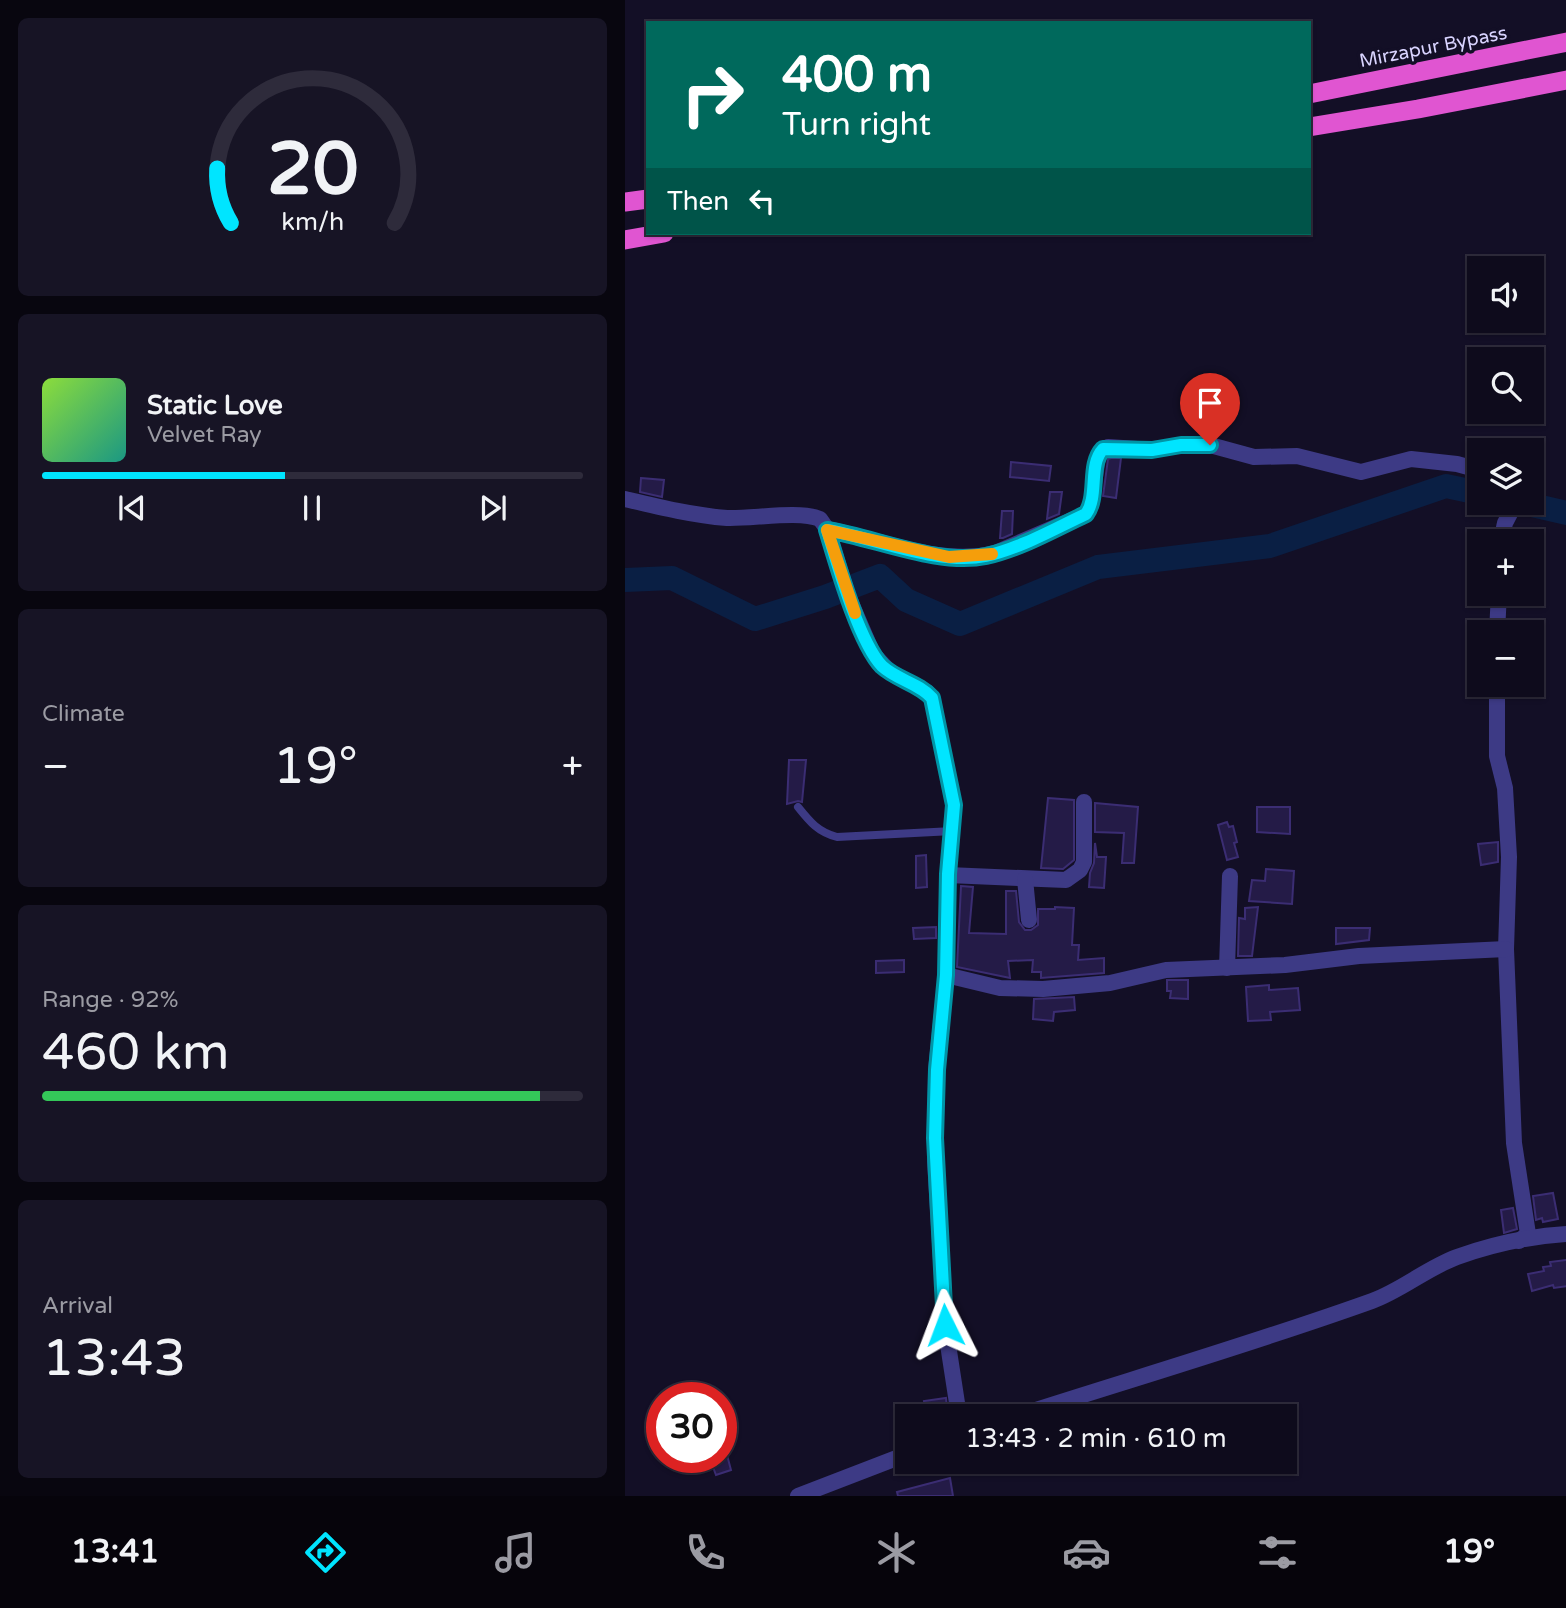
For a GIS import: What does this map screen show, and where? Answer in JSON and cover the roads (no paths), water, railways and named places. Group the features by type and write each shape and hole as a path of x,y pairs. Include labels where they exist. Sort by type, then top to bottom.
{"highway":[{"name":"Mirzapur Bypass","path":"1311,94 1566,42"},
{"path":"1311,127 1566,80"},
{"path":"625,202 646,198"},
{"path":"625,240 653,235"}],"street":[{"path":"827,530 949,557 995,553 1086,514 1091,505 1098,456 1109,447 1152,450 1181,445 1210,445 1254,457 1297,456 1361,472 1411,459 1467,467"},
{"path":"625,499 678,512 730,518 814,516 820,519 827,530 848,596 873,653 880,664 899,679 927,692 932,698 954,805 948,874 946,975 937,1070 935,1161 945,1325 957,1404"},
{"path":"1497,697 1497,756 1505,788 1509,857 1506,949 1513,1143 1528,1234 1519,1241"},
{"path":"948,874 1066,880 1080,870 1084,862 1084,802"},
{"path":"1227,968 1230,876"},
{"path":"1025,879 1029,920"},
{"path":"946,975 1000,988 1043,989 1110,983 1166,970 1285,965 1359,956 1506,949"},
{"path":"1055,1404 1275,1335 1376,1299 1456,1257 1519,1241 1566,1234"},
{"path":"798,1496 895,1459"}],"lane":[{"path":"798,807 812,825 823,833 837,837 953,831"}],"waterway":[{"path":"625,580 672,578 755,619 880,576 906,600 960,624 1098,567 1270,546 1446,486 1467,490"},
{"path":"1544,508 1567,513"}]}
